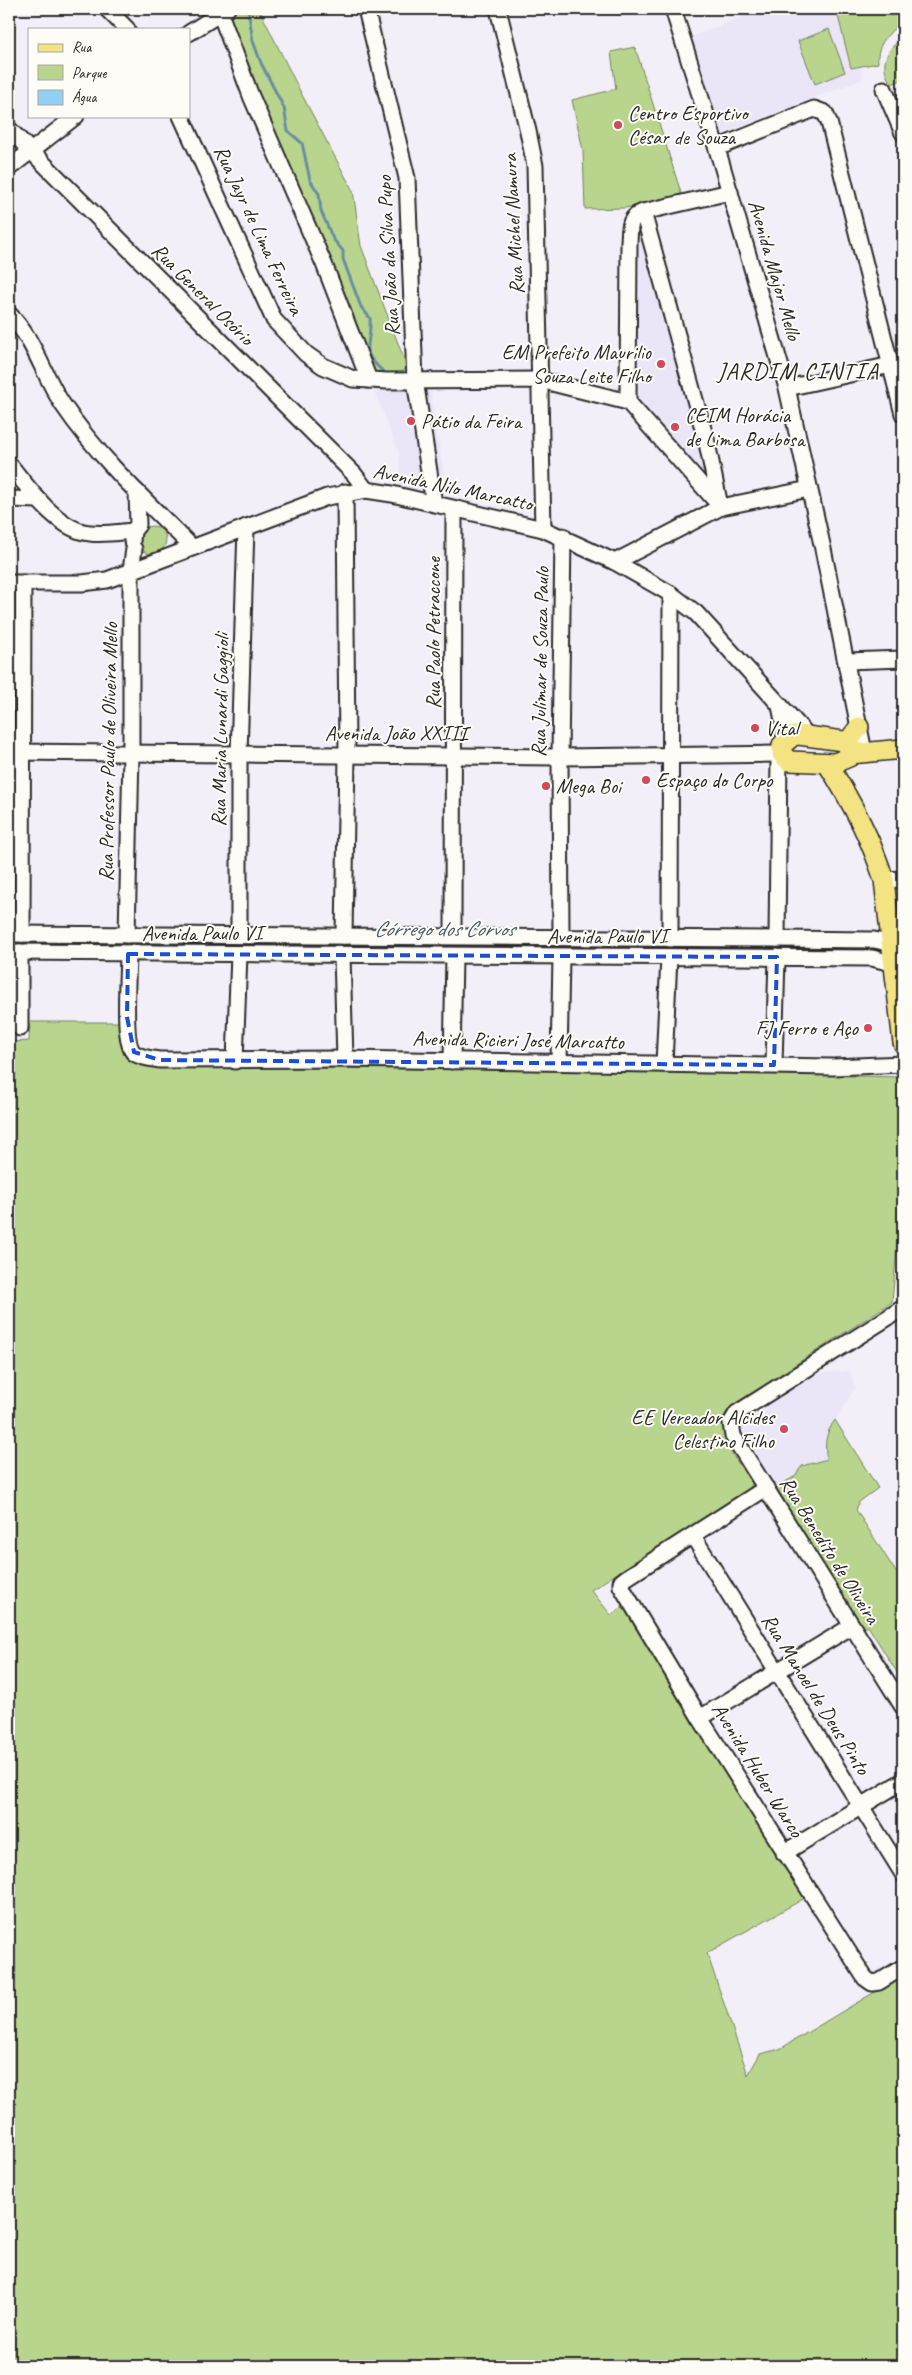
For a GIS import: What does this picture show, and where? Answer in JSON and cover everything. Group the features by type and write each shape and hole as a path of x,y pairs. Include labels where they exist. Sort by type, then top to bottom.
{"main road":[{"path":"859,727 846,755 849,798 872,846 884,880 897,945 903,1043"},
{"name":"Avenida João XXIII","path":"846,755 809,737 793,736 782,750 789,761 846,755 903,749"}],"street":[{"path":"107,9 126,28"},
{"name":"Rua João da Silva Pupo","path":"366,9 407,178 415,380 434,504"},
{"name":"Rua Michel Namura","path":"498,9 533,153 543,529"},
{"name":"Avenida Major Mello","path":"673,9 717,148 787,388 847,661 859,727"},
{"path":"190,32 223,11 251,96 324,264 369,380"},
{"path":"901,127 884,90 903,99"},
{"path":"901,127 903,105"},
{"path":"717,148 814,109 825,114 829,122 903,414"},
{"path":"9,168 73,118"},
{"name":"Rua Jayr de Lima Ferreira","path":"183,118 274,320 306,354 323,366 353,379 540,380 628,402"},
{"name":"Rua General Osório","path":"9,129 354,474 366,490"},
{"path":"721,507 628,402 629,236 632,219 635,215 730,192"},
{"path":"643,212 707,443 721,507"},
{"path":"9,314 26,334 62,404 89,440 137,492 192,546"},
{"path":"787,388 890,364"},
{"path":"9,464 40,500 67,526 78,531 90,533 135,528 150,520 166,520"},
{"path":"614,562 721,507 809,489"},
{"name":"Avenida Nilo Marcatto","path":"16,583 95,582 138,568 192,546 327,497 346,492 366,490 543,529 563,536 614,562 671,594 696,613 809,737"},
{"name":"Rua Professor Paulo de Oliveira Mello","path":"127,935 138,568 134,548 137,492"},
{"path":"344,936 346,492"},
{"path":"9,499 40,500"},
{"name":"Rua Paolo Petraccone","path":"453,936 455,756 454,509"},
{"name":"Rua Maria Lunardi Gaggioli","path":"239,934 239,755 246,527"},
{"name":"Rua Julimar de Souza Paulo","path":"561,937 560,757 563,536"},
{"path":"15,934 16,583"},
{"path":"670,939 671,594"},
{"path":"847,661 903,659"},
{"path":"777,939 784,730 780,706"},
{"name":"Avenida João XXIII","path":"16,752 560,757 670,756 782,750"},
{"path":"884,880 903,879"},
{"name":"Avenida Paulo VI","path":"15,934 239,934 874,940 897,945"},
{"path":"14,952 20,1028"},
{"name":"Avenida Paulo VI","path":"14,952 872,958 898,965"},
{"name":"Avenida Ricieri José Marcatto","path":"128,954 128,1036 134,1052 160,1060 345,1059 842,1067 903,1064"},
{"path":"235,1061 239,954"},
{"path":"342,955 345,1059"},
{"path":"452,1061 454,956"},
{"path":"559,1062 561,957"},
{"path":"664,1064 669,957"},
{"path":"774,1065 778,957"},
{"name":"Rua Benedito de Oliveira","path":"903,1308 737,1413 731,1424 733,1436 903,1707"},
{"path":"693,1536 766,1488"},
{"name":"Avenida Huber Warco","path":"693,1536 621,1582 622,1591 784,1852 865,1978 872,1983 879,1982 903,1968"},
{"name":"Rua Manoel de Deus Pinto","path":"693,1536 903,1874"},
{"path":"700,1718 852,1626"},
{"path":"784,1852 903,1781"}],"highlighted area":[{"path":"128,954 777,957 774,1065 160,1060 134,1052 127,1017"}],"shaded area":[{"path":"762,9 834,9 838,16 851,67 860,66 863,79 722,134 691,37"},
{"path":"638,236 643,236 692,411 706,475 703,475 637,404 636,239"},
{"name":"Pátio da Feira","path":"373,387 430,388 447,496 401,487 399,454"},
{"name":"EE Vereador Alcides Celestino Filho","path":"850,1371 855,1388 826,1437 824,1446 827,1459 802,1466 795,1477 776,1486 740,1431 738,1426 739,1420 810,1374"}],"green space":[{"path":"239,9 259,9 353,191 361,246 407,367 398,377 374,375 256,96 227,16"},
{"path":"834,9 903,9 903,20 882,44 879,50 878,63 851,68 838,16"},
{"path":"829,29 845,72 815,84 798,41"},
{"path":"903,38 903,79 892,84 885,71 886,59 892,47"},
{"name":"Centro Esportivo César de Souza","path":"635,47 682,196 625,208 585,209 583,150 572,100 616,89 611,52"},
{"path":"152,526 162,530 166,540 162,550 152,554 142,550 138,540 142,530"},
{"path":"30,1022 122,1022 123,1040 178,1067 546,1070 903,1077 903,1180 892,1302 736,1403 727,1411 723,1424 723,1433 736,1460 752,1484 750,1488 591,1590 611,1615 624,1606 805,1898 707,1953 748,2075 760,2054 780,2049 903,1975 903,2366 9,2366 9,1042 29,1041"},
{"path":"835,1420 878,1488 859,1502 856,1510 903,1583 903,1596 897,1600 903,1610 903,1682 868,1626 863,1629 776,1487 794,1477 802,1466 827,1459 826,1439"}],"water":[{"path":"21,941 126,941 126,947 21,946"},
{"path":"128,941 240,942 240,947 128,947"},
{"path":"243,942 339,943 340,948 243,947"},
{"path":"341,943 446,943 446,949 341,948"},
{"path":"448,943 560,944 560,949 448,949"},
{"path":"561,944 674,944 674,950 561,949"},
{"path":"676,944 776,945 776,951 676,950"},
{"path":"778,945 879,948 880,955 778,952"}],"waterway":[{"path":"248,9 253,41 261,63 284,108 288,131 302,143 310,180 319,194 321,211 333,239 343,251 343,259 361,307 370,318 368,353 376,365 385,373"}],"place":[{"name":"Centro Esportivo César de Souza","path":"618,125"},
{"name":"EM Prefeito Maurilio Souza Leite Filho","path":"661,364"},
{"name":"Pátio da Feira","path":"411,421"},
{"name":"CEIM Horácia de Lima Barbosa","path":"675,427"},
{"name":"Vital","path":"755,728"},
{"name":"Espaço do Corpo","path":"646,780"},
{"name":"Mega Boi","path":"546,786"},
{"name":"FJ Ferro e Aço","path":"868,1028"},
{"name":"EE Vereador Alcides Celestino Filho","path":"784,1429"}],"district":[{"name":"JARDIM CINTIA","path":"798,371"}],"water label":[{"name":"Córrego dos Corvos","path":"444,929"}]}
